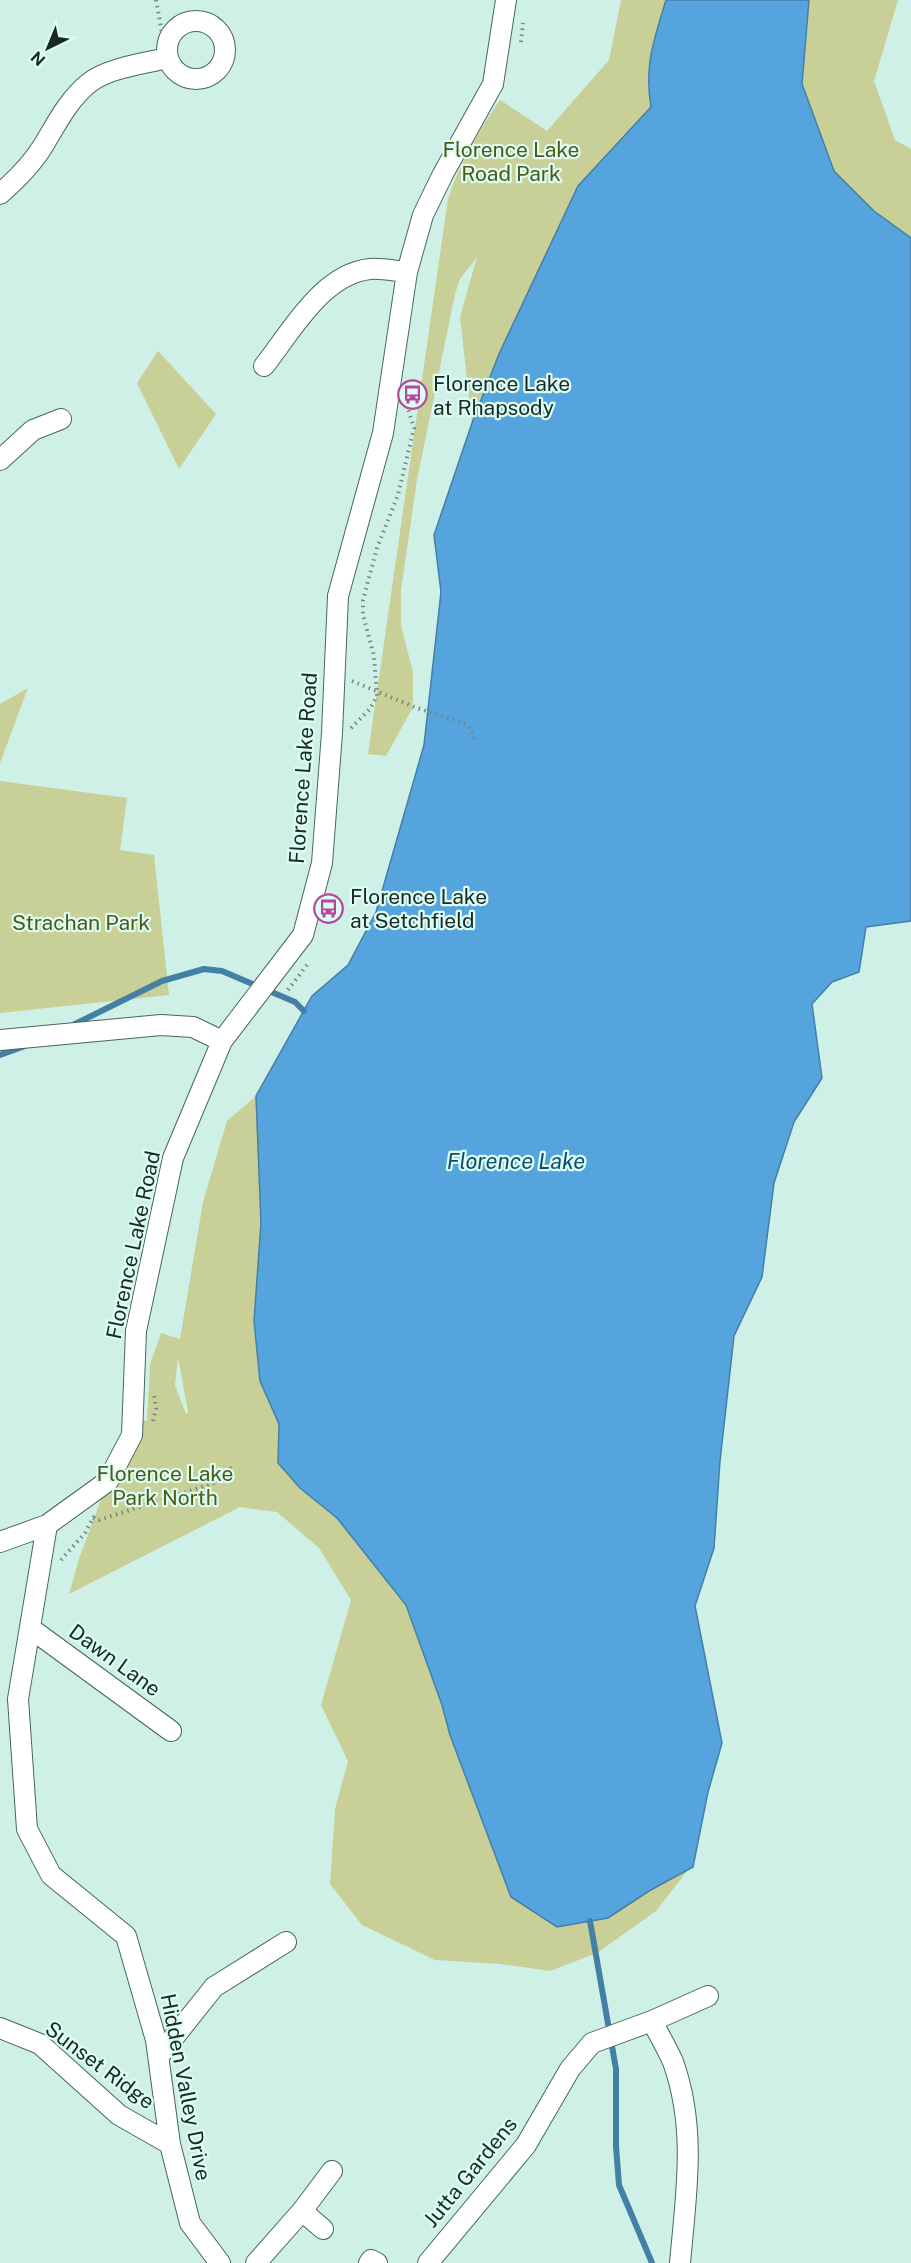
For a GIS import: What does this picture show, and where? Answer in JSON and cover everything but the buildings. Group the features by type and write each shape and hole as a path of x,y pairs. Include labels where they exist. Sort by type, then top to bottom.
{"street":[{"name":"Florence Lake Road","path":"0,1542 47,1525 108,1481 132,1435 136,1331 173,1158 222,1041 303,935 322,863 335,677 338,596 383,433 407,272 423,215 493,84 506,0"},
{"path":"0,194 26,169 42,148 68,104 91,81 129,66 168,58"},
{"path":"264,366 312,303 344,276 370,269 407,272"},
{"path":"0,460 33,430 61,419"},
{"path":"0,1040 160,1025 193,1027 222,1041"},
{"path":"30,1628 47,1525"},
{"name":"Dawn Lane","path":"30,1628 171,1731"},
{"name":"Hidden Valley Drive","path":"30,1628 18,1699 27,1829 51,1875 126,1935 159,2056 170,2144 190,2223 220,2263"},
{"path":"159,2056 214,1987 286,1942"},
{"name":"Jutta Gardens","path":"428,2263 526,2145 570,2069 592,2043 652,2021 708,1996"},
{"path":"652,2021 673,2062 686,2112 690,2155 680,2263"},
{"name":"Sunset Ridge","path":"0,2028 40,2044 119,2115 170,2144"},
{"path":"256,2263 302,2211 332,2171"},
{"path":"302,2211 323,2229"},
{"path":"369,2263 371,2260 377,2263"}],"path":[{"path":"156,0 162,33"},
{"path":"335,677 356,681 417,708 468,725 475,740"},
{"path":"93,1518 99,1520 233,1477 230,1467"}],"green space":[{"name":"Florence Lake Road Park","path":"621,0 666,0 649,66 651,107 578,186 499,354 472,423 460,317 477,257 460,279 417,480 401,590 401,626 413,672 412,709 386,756 368,754 448,199 470,148 500,100 547,131 609,60"},
{"path":"809,0 898,0 874,81 895,140 911,149 911,238 874,211 834,171 802,84"},
{"path":"158,351 216,414 179,469 137,383"},
{"path":"28,688 0,763 0,704"},
{"name":"Strachan Park","path":"0,781 127,798 120,850 154,855 169,995 0,1013"},
{"name":"Florence Lake Park North","path":"256,1096 261,1223 254,1321 260,1381 279,1424 278,1463 300,1488 337,1518 406,1605 442,1705 450,1735 511,1897 649,1891 688,1870 656,1911 597,1953 550,1971 500,1964 435,1960 362,1925 330,1884 335,1809 348,1761 321,1705 351,1600 319,1548 277,1512 240,1507 69,1594 79,1559 132,1416 147,1421 150,1364 161,1333 180,1339 203,1202 227,1121","holes":["178,1357 188,1412 186,1414 175,1385"]}],"water":[{"name":"Florence Lake","path":"666,0 809,0 802,84 834,171 874,211 911,238 911,921 866,927 859,972 832,982 812,1004 822,1078 794,1122 774,1183 762,1277 734,1336 720,1461 714,1548 695,1606 722,1743 708,1792 693,1867 649,1891 608,1918 557,1927 511,1897 450,1735 442,1705 406,1605 337,1518 300,1488 278,1463 279,1424 260,1381 254,1321 261,1223 256,1096 312,996 348,965 376,912 424,745 441,592 434,535 472,423 499,354 578,186 651,107 650,65 654,40"}],"waterway":[{"path":"73,1025 162,981 204,969 222,971 295,1002 304,1011"},
{"path":"0,1055 25,1046"},
{"path":"590,1921 616,2069 616,2146 619,2185 652,2263"}],"place":[{"name":"Florence Lake at Rhapsody","path":"412,395"},
{"name":"Florence Lake at Setchfield","path":"329,908"}]}
